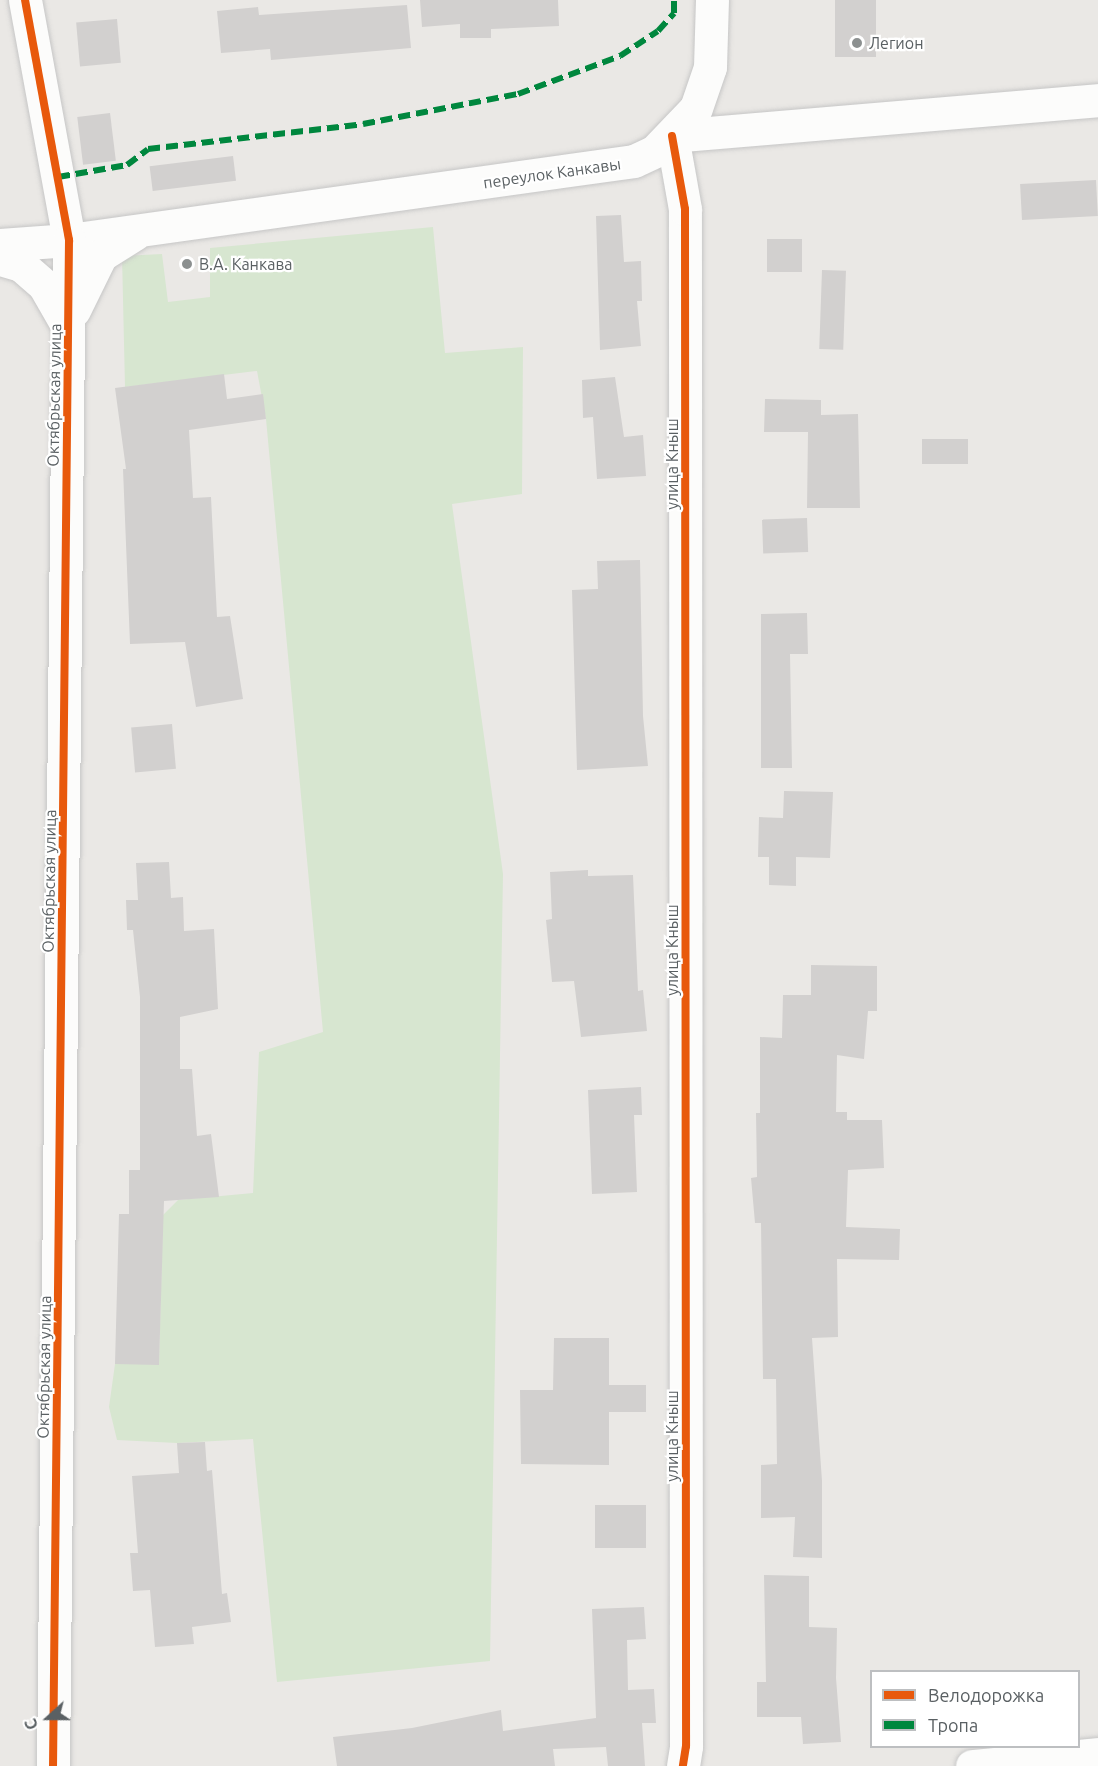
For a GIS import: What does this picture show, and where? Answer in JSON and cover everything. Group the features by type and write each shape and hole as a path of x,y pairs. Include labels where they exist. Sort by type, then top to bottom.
{"street":[{"name":"Октябрьская улица","path":"25,0 69,240 52,1766"},
{"path":"672,136 696,108 706,82 712,0"},
{"path":"672,136 1098,100"},
{"name":"переулок Канкавы","path":"0,245 69,240 618,165 646,156 672,136"},
{"name":"улица Кныш","path":"672,136 685,208 686,1746 683,1766"},
{"path":"68,327 81,290 101,255 143,229"},
{"path":"0,259 21,265 44,285 68,327"},
{"path":"972,1766 1098,1754"}],"green space":[{"path":"433,227 445,353 523,347 522,494 452,504 503,874 490,1661 277,1682 253,1439 177,1443 117,1440 109,1407 115,1364 159,1364 163,1215 178,1200 253,1193 259,1052 323,1032 266,419 257,371 125,387 122,256 162,254 168,302 210,297 210,248"}],"building":[{"path":"420,0 558,0 559,26 491,29 491,38 460,38 460,24 422,27"},
{"path":"835,0 876,0 876,57 835,57"},
{"path":"407,5 411,48 271,60 270,49 221,53 217,11 258,7 259,15"},
{"path":"117,19 121,63 80,66 76,23"},
{"path":"110,113 116,161 83,165 77,117"},
{"path":"233,156 236,181 153,191 150,166"},
{"path":"1096,180 1098,216 1022,220 1020,184"},
{"path":"621,215 624,262 641,261 642,301 637,301 641,346 600,350 596,216"},
{"path":"767,239 802,239 802,272 767,272"},
{"path":"822,270 846,271 843,350 819,349"},
{"path":"224,374 227,399 263,394 266,419 189,430 193,498 211,497 217,617 230,616 243,699 196,707 185,642 130,644 123,469 126,469 115,388"},
{"path":"615,377 624,437 643,435 646,476 597,479 593,417 583,418 582,380"},
{"path":"765,399 821,400 821,415 858,414 860,508 807,508 808,432 764,432"},
{"path":"922,439 968,439 968,464 922,464"},
{"path":"807,518 808,552 763,554 762,520"},
{"path":"640,560 643,716 648,766 577,770 572,590 598,589 597,561"},
{"path":"807,613 808,654 790,654 792,768 761,768 761,614"},
{"path":"172,724 176,769 135,772 131,728"},
{"path":"784,791 833,792 830,858 796,857 796,886 769,885 769,857 758,857 759,817 783,818"},
{"path":"169,862 171,898 183,897 184,931 214,929 218,1009 180,1017 180,1069 192,1069 197,1136 211,1134 219,1197 164,1201 159,1365 115,1364 119,1214 129,1214 129,1170 140,1170 140,997 133,930 127,930 126,900 138,900 136,863"},
{"path":"588,870 588,876 633,875 638,991 643,990 647,1031 581,1037 574,981 552,982 546,920 552,919 550,872"},
{"path":"811,965 877,966 877,1011 868,1011 864,1059 837,1055 836,1112 847,1112 847,1120 882,1120 884,1168 848,1170 846,1227 900,1229 899,1260 837,1259 838,1337 812,1338 822,1481 822,1558 793,1557 795,1517 761,1518 761,1465 777,1464 776,1379 763,1379 761,1223 755,1223 751,1178 757,1177 756,1113 760,1113 760,1037 782,1038 783,995 811,995"},
{"path":"641,1087 642,1115 634,1115 637,1192 592,1194 588,1090"},
{"path":"554,1338 609,1338 609,1385 646,1385 646,1412 609,1412 609,1465 521,1464 520,1390 553,1390"},
{"path":"205,1442 207,1471 212,1470 222,1594 227,1593 231,1622 192,1627 194,1644 155,1647 150,1590 133,1591 130,1553 138,1553 132,1476 179,1473 177,1443"},
{"path":"595,1505 646,1505 646,1548 595,1548"},
{"path":"764,1575 809,1576 809,1627 837,1628 836,1678 841,1742 803,1744 801,1717 757,1717 757,1682 766,1682"},
{"path":"644,1607 646,1639 627,1640 628,1690 654,1689 656,1723 642,1723 645,1766 608,1766 606,1747 553,1749 555,1766 337,1766 333,1737 412,1728 501,1710 503,1731 596,1718 592,1609"}],"marked path":[{"path":"58,177 127,165 148,149 363,124 518,94 620,56 658,31 674,13 674,0"}],"cycle path":[{"path":"25,0 69,240 53,1766"},
{"path":"672,136 685,209 686,1746 683,1766"}],"place":[{"name":"Легион","path":"857,43"},
{"name":"В.А. Канкава","path":"187,264"}]}
